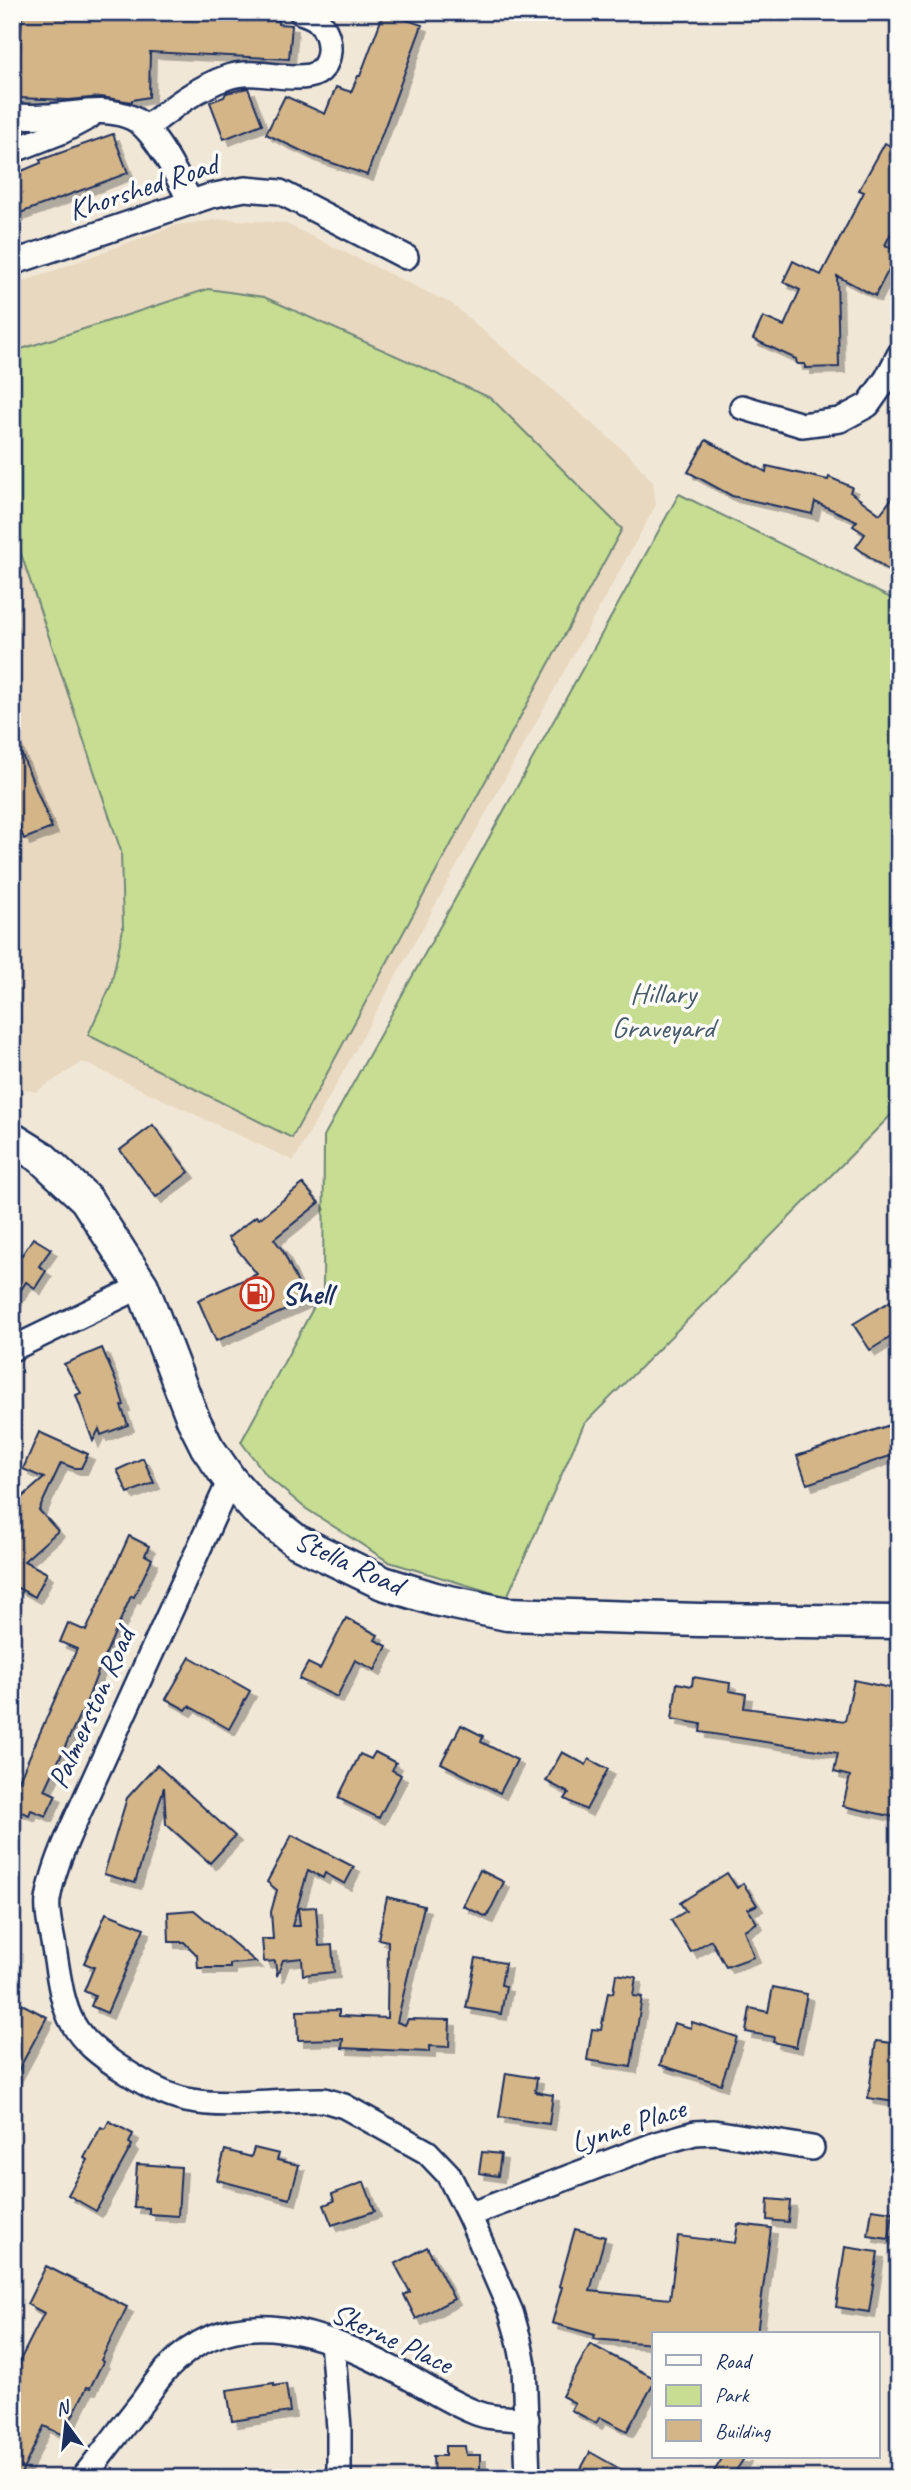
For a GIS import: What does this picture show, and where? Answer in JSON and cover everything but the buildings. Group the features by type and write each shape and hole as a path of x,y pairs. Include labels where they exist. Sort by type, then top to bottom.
{"main road":[{"name":"Stella Road","path":"12,1139 41,1157 86,1199 142,1286 193,1419 207,1447 230,1480 256,1509 296,1541 374,1580 447,1601 507,1614 899,1622"}],"street":[{"path":"145,128 190,98 229,77 246,73 312,76 323,69 330,53 330,44 317,20 302,12"},
{"path":"12,151 61,132 101,111"},
{"path":"12,116 42,117 101,111 134,118 145,128 170,162 191,202"},
{"name":"Khorshed Road","path":"12,263 191,202 245,188 280,192 406,257"},
{"path":"742,407 802,425 840,420 868,405 899,355"},
{"path":"12,1349 142,1286"},
{"name":"Palmerston Road","path":"230,1480 54,1870 47,1904 61,1996 68,2017 80,2036 98,2054 167,2095 200,2102 324,2100 344,2106 427,2152 447,2174 469,2215 511,2312 524,2365 528,2478"},
{"name":"Lynne Place","path":"469,2215 656,2144 687,2135 714,2132 812,2148"},
{"name":"Skerne Place","path":"83,2478 168,2367 208,2340 228,2332 251,2328 273,2327 309,2333 364,2354 474,2412 496,2418 527,2419"},
{"path":"332,2342 339,2428 339,2478"}],"shaded area":[{"path":"225,219 284,223 452,304 629,455 653,482 656,505 294,1161 83,1062 35,1092 12,1086 12,286 176,225"}],"green space":[{"path":"208,289 264,297 491,398 622,529 292,1138 88,1035 111,985 123,929 121,851 12,527 12,352"},
{"name":"Hillary Graveyard","path":"679,494 899,602 899,1107 584,1424 507,1597 389,1562 305,1508 268,1477 241,1442 323,1290 324,1136"}],"place":[{"name":"Shell","path":"257,1294"}]}
